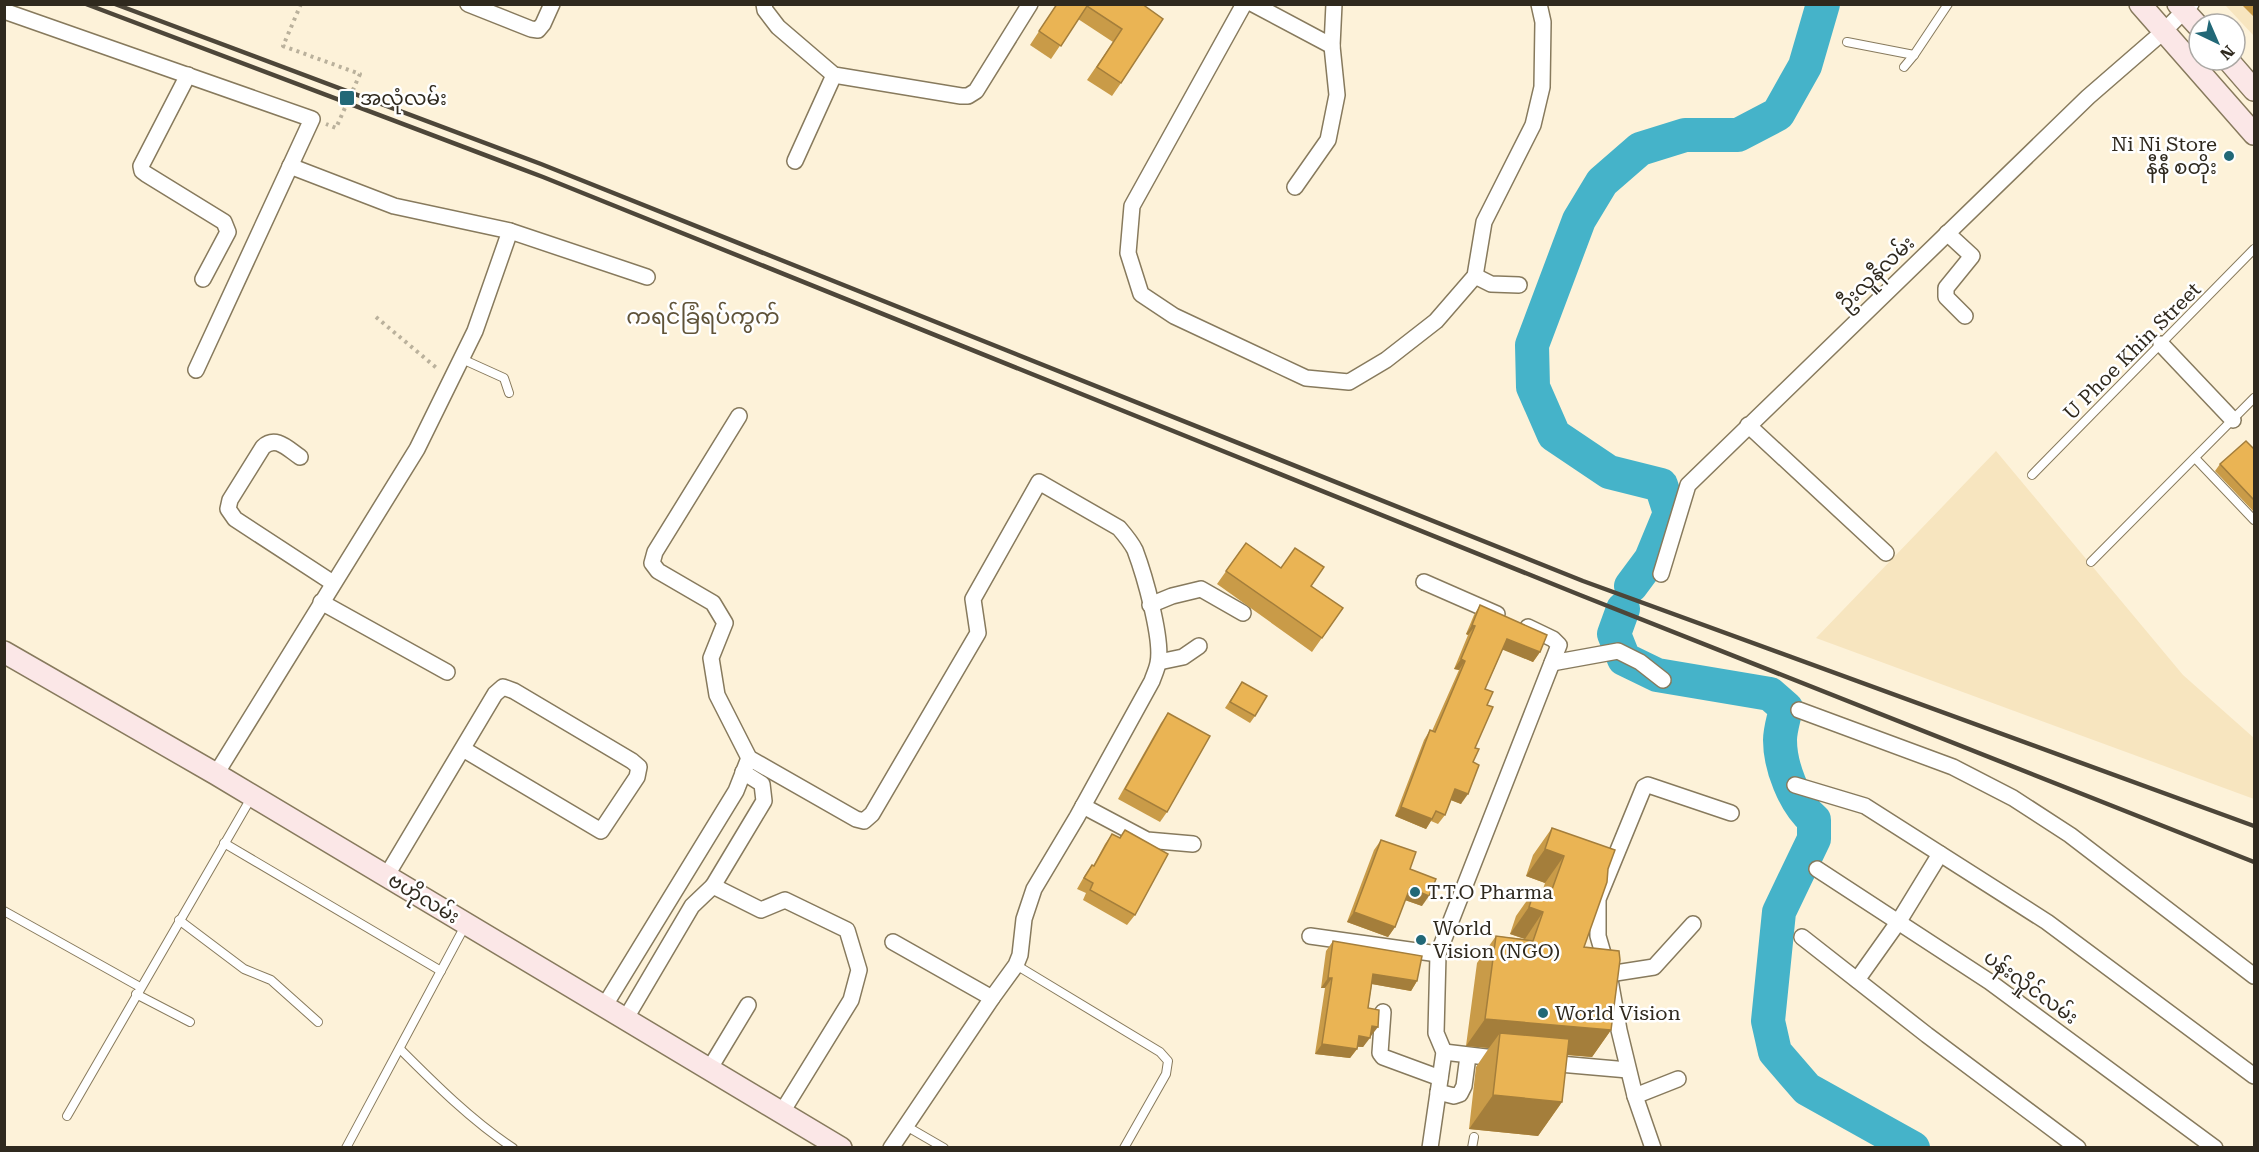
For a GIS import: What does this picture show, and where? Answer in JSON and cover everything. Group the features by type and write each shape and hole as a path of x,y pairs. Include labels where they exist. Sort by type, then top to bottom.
{"main road":[{"path":"2140,4 2254,134"},
{"path":"2238,72 2254,90"},
{"name":"ဗဟိုလမ်း","path":"4,652 387,875 841,1148"}],"street":[{"path":"468,4 538,30 552,4"},
{"path":"764,4 765,10 778,27 834,75 968,96 976,91 1030,4"},
{"path":"1244,4 1132,206 1128,253 1141,294 1174,316 1306,378 1349,382 1386,360 1436,321 1475,276 1484,222 1536,116 1542,87 1543,22 1539,4"},
{"path":"1253,4 1332,46"},
{"path":"1295,187 1328,140 1337,95 1332,46 1334,4"},
{"name":"ဦးလူနီလမ်း","path":"1661,574 1688,485 2088,97 2164,31 2184,7"},
{"path":"4,11 312,119 196,369"},
{"path":"188,75 141,166 142,171 146,174 224,222 228,232 202,279"},
{"path":"795,161 834,75"},
{"path":"290,166 394,206 510,231 647,277"},
{"path":"216,774 417,449 475,331 510,231"},
{"path":"1947,233 1972,256 1946,288 1946,297 1965,315"},
{"path":"1475,276 1491,284 1519,285"},
{"path":"2161,344 2233,420"},
{"path":"626,1018 692,906 713,886 764,801 762,784 746,765 717,695 711,658 725,623 713,603 658,571 652,563 655,552 739,416"},
{"path":"1748,425 1886,553"},
{"path":"300,457 276,441 269,442 263,447 230,500 228,509 235,519 333,583"},
{"path":"746,765 855,819 864,821 872,814 978,633 973,599 1039,482 1119,528 1134,549 1158,644 1158,662 1152,681 1034,890 1024,919 1020,955 1016,965 891,1148"},
{"path":"1424,582 1553,639 1559,645 1438,954 1436,1033 1444,1052 1430,1148"},
{"path":"1150,605 1172,596 1201,589 1244,613"},
{"path":"321,602 447,672"},
{"path":"1158,662 1183,657 1199,646"},
{"path":"1552,663 1618,651 1640,662 1663,680"},
{"path":"387,875 495,694 503,687 514,691 639,767 637,777 602,831 594,829 463,749"},
{"path":"1799,710 1953,767 2013,798 2070,835 2254,976"},
{"path":"605,1005 736,791 746,765"},
{"path":"1653,1148 1628,1070 1609,974 1598,936 1598,899 1640,792 1644,787 1648,785 1731,813"},
{"path":"1795,785 1865,806 2047,922 2254,1076"},
{"path":"1083,806 1147,840 1193,844"},
{"path":"1857,980 1899,921 1940,854"},
{"name":"ပန်းလှိုင်လမ်း","path":"1817,869 1990,982 2215,1148"},
{"path":"713,886 761,910 773,907 785,900 847,930 859,970 851,1000 782,1112"},
{"path":"1609,974 1654,967 1692,924"},
{"path":"1310,936 1438,954"},
{"path":"1802,937 2078,1148"},
{"path":"893,942 992,998"},
{"path":"710,1068 748,1005"},
{"path":"1383,1012 1380,1053 1383,1057 1454,1095 1460,1094 1464,1086 1468,1056"},
{"path":"1444,1052 1514,1060"},
{"path":"1537,1062 1628,1070"},
{"path":"1635,1096 1678,1079"}],"lane":[{"path":"1904,67 1914,56 1948,4"},
{"path":"1847,42 1914,56"},
{"name":"U Phoe Khin Street","path":"2032,475 2254,249"},
{"path":"462,359 504,378 508,393"},
{"path":"2091,562 2254,398"},
{"path":"2195,458 2254,520"},
{"path":"67,1116 253,796"},
{"path":"224,843 441,971"},
{"path":"4,911 190,1022"},
{"path":"179,920 244,969 271,980 318,1022"},
{"path":"346,1148 466,923"},
{"path":"1016,965 1160,1052 1168,1061 1166,1074 1124,1148"},
{"path":"400,1049 445,1094 493,1135 513,1148"},
{"path":"906,1126 944,1148"},
{"path":"1472,1148 1474,1137"}],"path":[{"path":"301,4 283,46 360,74 336,128"},
{"path":"376,316 451,380"}],"shaded area":[{"path":"2225,5 2254,5 2254,36 2247,29 2247,12 2232,12"},
{"path":"1996,451 2183,675 2254,738 2254,799 1816,638"}],"building":[{"path":"1057,4 1142,4 1163,19 1121,83 1097,67 1122,29 1087,6 1061,46 1039,31"},
{"path":"2246,441 2254,449 2254,500 2220,464"},
{"path":"1246,543 1281,568 1295,548 1324,567 1311,586 1343,608 1322,638 1226,571"},
{"path":"1480,605 1547,635 1540,652 1507,639 1485,689 1493,692 1487,705 1493,707 1475,748 1479,749 1473,762 1479,765 1468,794 1455,789 1445,815 1436,811 1432,819 1401,807 1430,730 1435,732 1465,661 1461,659 1475,626 1472,625"},
{"path":"1242,682 1267,696 1255,716 1230,702"},
{"path":"1168,713 1210,736 1167,812 1125,789"},
{"path":"1552,828 1615,850 1608,869 1607,882 1584,947 1619,951 1620,960 1611,1030 1485,1019 1496,936 1533,941 1543,912 1529,907 1535,889 1550,895 1564,856 1545,849"},
{"path":"1125,830 1168,854 1135,915 1090,890 1093,883 1084,878 1092,865 1094,866 1112,834 1120,838"},
{"path":"1381,840 1416,852 1410,869 1436,879 1429,896 1410,888 1395,927 1354,912"},
{"path":"1333,941 1422,956 1417,981 1373,974 1368,1008 1379,1010 1378,1027 1372,1026 1370,1038 1359,1036 1357,1049 1322,1044 1332,978 1328,978"},
{"path":"1500,1033 1569,1039 1562,1102 1493,1095"}],"waterway":[{"path":"1631,586 1651,559 1670,513 1661,485 1609,472 1554,435 1533,387 1532,345 1579,220 1602,182 1640,149 1685,135 1738,135 1778,114 1805,66 1823,4"},
{"path":"1623,609 1614,634 1624,659 1657,675 1770,694 1786,708 1780,736 1782,761 1794,794 1814,820 1814,839 1779,912 1768,1021 1775,1052 1807,1089 1913,1148"}],"railway":[{"path":"86,4 543,177 1580,595 2254,862"},
{"path":"115,4 541,164 1583,581 2254,826"}],"place":[{"name":"အလုံလမ်း","path":"347,98"},
{"name":"Ni Ni Store နီနီ စတိုး","path":"2229,156"},
{"name":"T.T.O Pharma","path":"1415,892"},
{"name":"World Vision (NGO)","path":"1421,940"},
{"name":"World Vision","path":"1543,1013"}],"district":[{"name":"ကရင်ခြံရပ်ကွက်","path":"703,316"}]}
